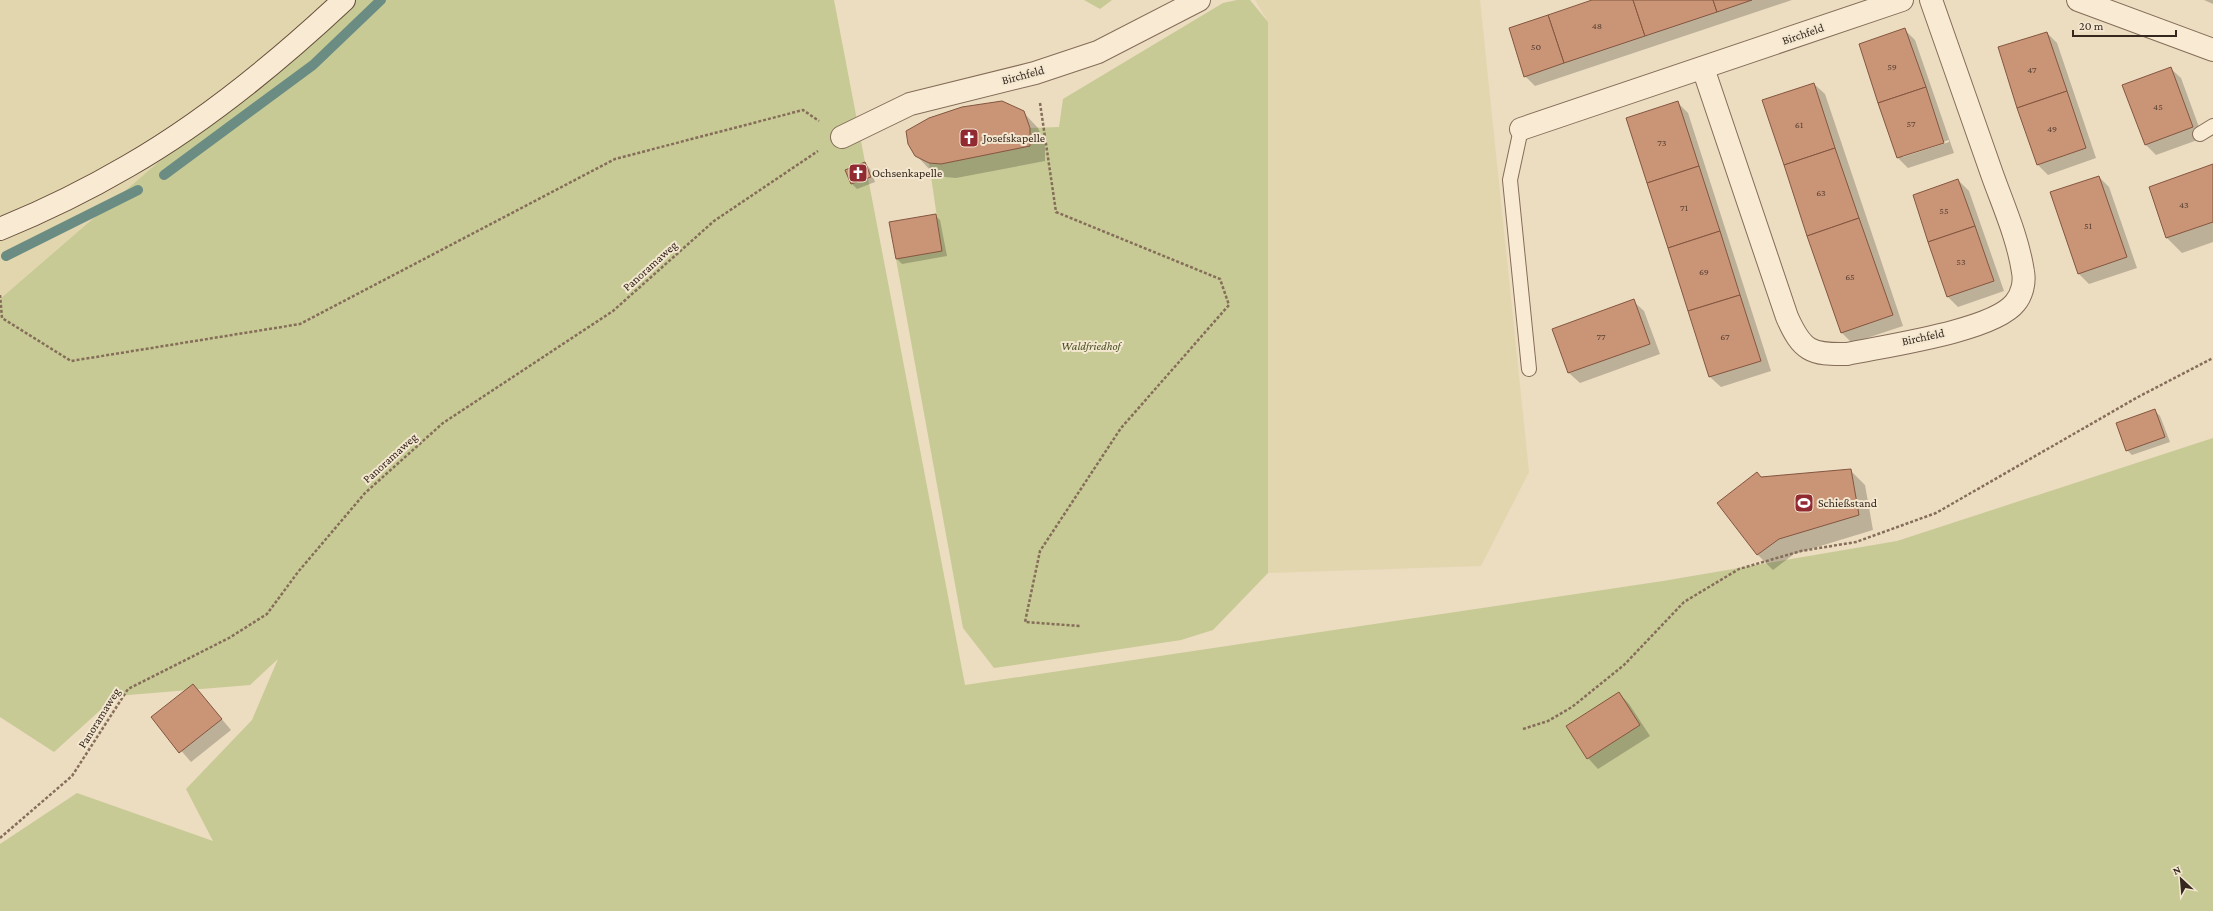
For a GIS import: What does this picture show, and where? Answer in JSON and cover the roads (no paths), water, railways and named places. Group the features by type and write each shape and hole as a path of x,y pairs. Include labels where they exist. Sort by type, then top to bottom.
{"street":[{"path":"0,229 75,195 129,166 181,132 278,59 344,0"},
{"name":"Birchfeld","path":"842,137 910,104 1035,72 1098,52 1199,0"},
{"name":"Birchfeld","path":"1521,129 1902,0"},
{"name":"Birchfeld","path":"1704,68 1787,317 1793,332 1802,344 1813,352 1827,355 1847,354 1979,325 2005,312 2016,303 2022,290 2023,273 2020,254 1931,0"},
{"path":"2078,0 2213,50"}],"lane":[{"path":"2200,134 2213,126"},
{"path":"1521,129 1510,180 1529,369"}],"waterway":[{"path":"164,175 313,65 381,0"},
{"path":"6,256 138,190"}],"place":[{"name":"Josefskapelle","path":"969,138"},
{"name":"Ochsenkapelle","path":"858,173"},
{"name":"Schießstand","path":"1804,503"}],"park label":[{"name":"Waldfriedhof","path":"1091,346"}]}
